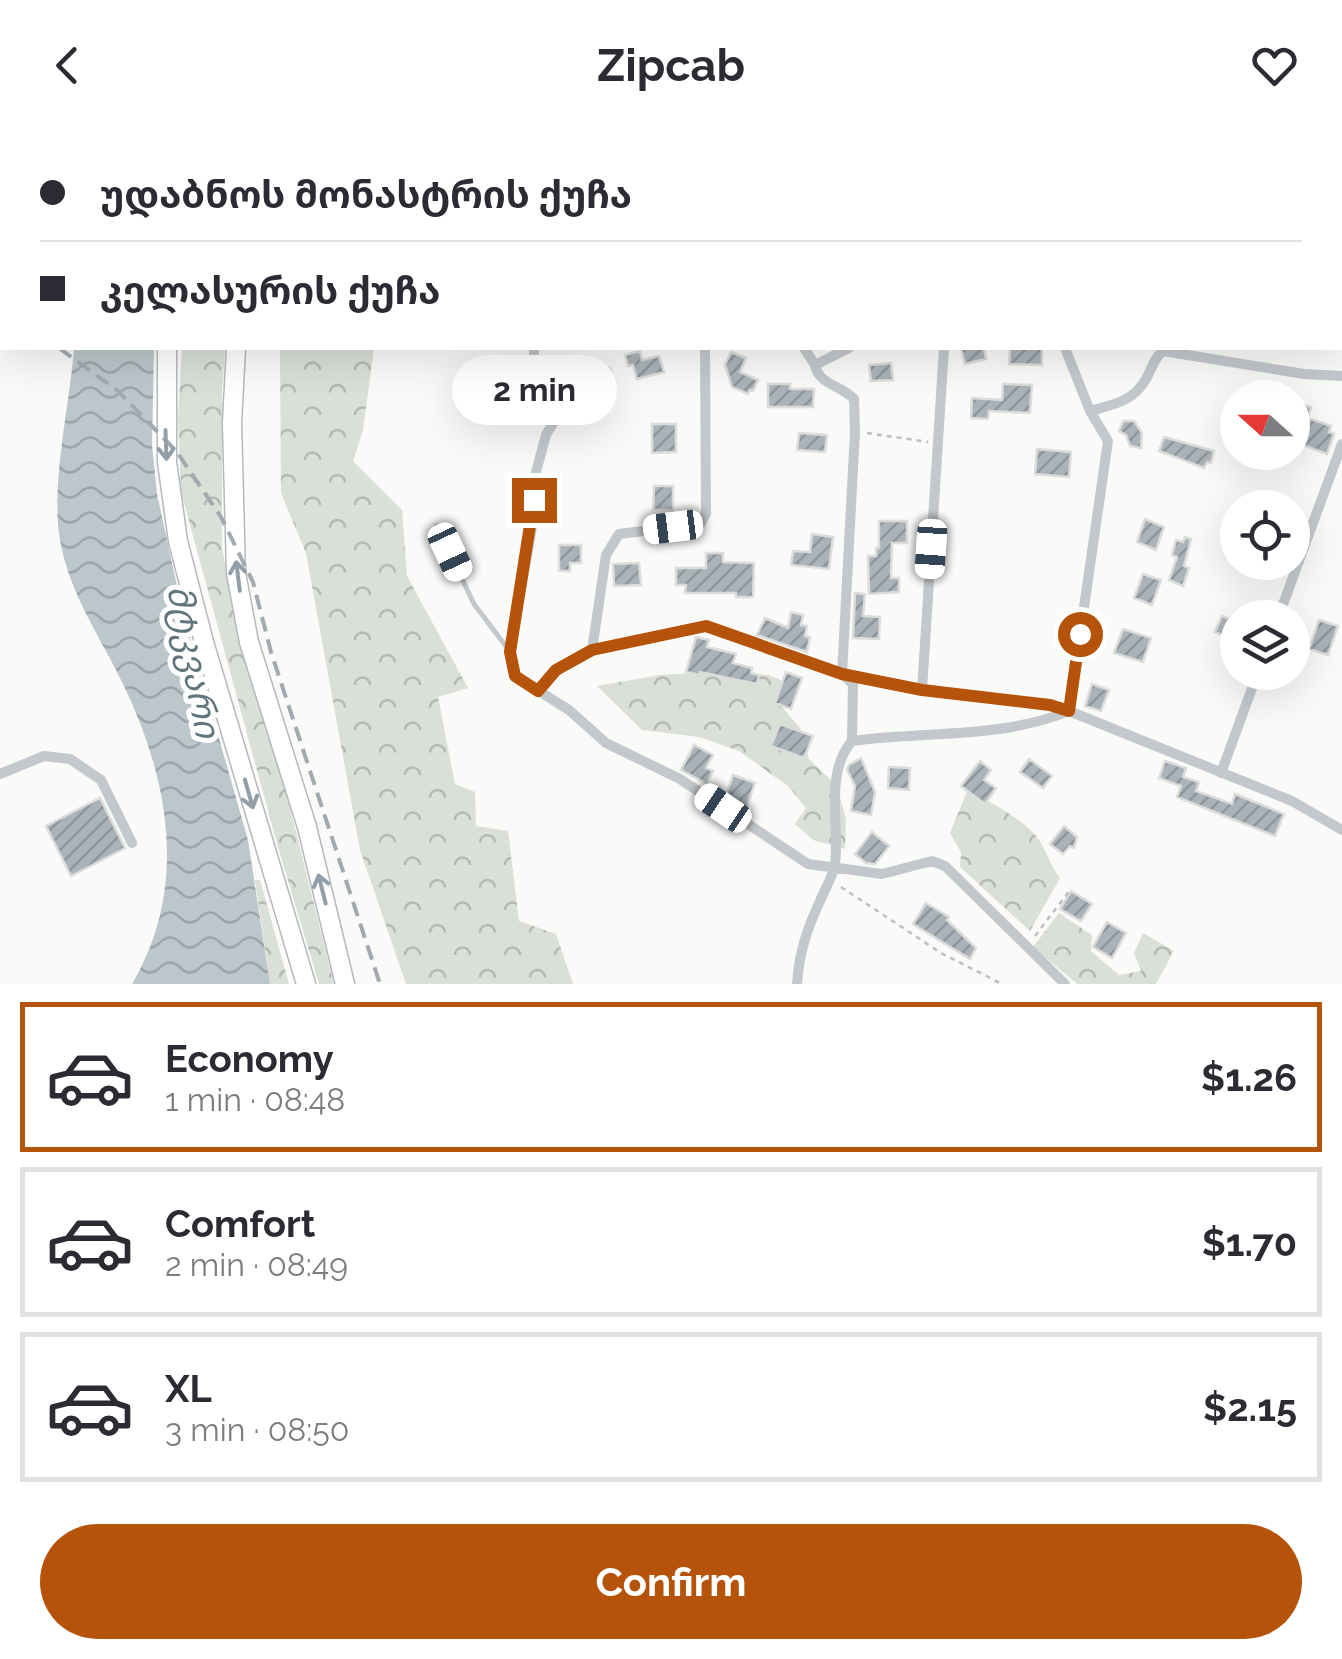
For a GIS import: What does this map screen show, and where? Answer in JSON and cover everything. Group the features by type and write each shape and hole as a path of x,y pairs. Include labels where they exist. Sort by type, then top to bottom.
{"highway":[{"path":"167,350 166,462 178,542 306,984"},
{"path":"236,350 232,423 236,574 249,642 306,826 345,984"}],"street":[{"path":"534,350 534,358 563,379 569,396 546,435 536,472 532,527 510,652 515,676 569,710 606,744 680,779 808,864 832,874 882,874 932,861 944,866 1065,984"},
{"path":"592,650 606,555 620,534 700,524 706,514 705,350"},
{"path":"805,350 817,375 854,399 842,674 852,684 852,742"},
{"path":"815,365 845,350"},
{"path":"922,690 944,350"},
{"path":"1066,350 1090,411 1108,441 1069,711"},
{"path":"1090,411 1130,400 1146,380 1156,356 1163,351 1304,374 1342,376"},
{"path":"1285,600 1342,444"},
{"path":"538,691 556,670 592,650 706,626 842,674 1069,711 1292,800 1342,830"},
{"path":"1221,773 1251,690"},
{"path":"797,984 799,955 832,874 837,774 843,751 852,742 895,735 1009,728 1044,722 1069,711"},
{"path":"0,774 44,756 70,759 101,780 132,843"}],"lane":[{"path":"438,526 474,604 510,652"}],"path":[{"path":"855,432 938,444"},
{"path":"832,874 942,953 1002,984"},
{"path":"1026,948 1070,890"}],"green space":[{"path":"182,350 225,350 222,547 239,643 286,792 334,984 319,984 278,847 181,492 178,418"},
{"path":"280,350 374,350 363,430 353,461 402,510 407,576 468,688 438,697 455,784 475,792 476,826 508,831 519,921 556,934 573,984 406,984 360,850 306,553 281,493"},
{"path":"660,675 768,675 786,682 778,702 800,728 809,759 837,786 846,819 845,849 813,840 795,824 806,808 788,786 739,751 699,737 642,730 597,686"},
{"path":"968,789 1034,834 1060,878 1030,931 960,867 961,852 950,833"},
{"path":"255,880 260,880 289,984 270,984"},
{"path":"1059,913 1092,935 1091,951 1119,975 1141,971 1134,953 1143,933 1174,951 1156,984 1077,984 1033,947"}],"water":[{"name":"მტკვარი","path":"74,350 154,350 152,445 157,494 182,609 248,840 270,984 132,984 151,945 162,906 166,826 159,786 134,708 65,562 58,524 59,474"}],"building":[{"path":"962,350 984,350 986,359 965,364"},
{"path":"1010,350 1042,350 1042,365 1009,364"},
{"path":"640,351 642,360 659,356 664,372 637,379 625,355"},
{"path":"731,352 746,358 740,372 758,380 748,394 732,387 725,365"},
{"path":"891,363 893,380 871,381 869,365"},
{"path":"610,368 615,384 596,390 591,374"},
{"path":"768,384 814,389 813,407 768,407"},
{"path":"1003,384 1032,385 1030,413 989,411 988,419 971,418 972,398 1002,400"},
{"path":"1310,419 1331,426 1329,432 1334,434 1327,454 1310,448"},
{"path":"1123,421 1134,421 1142,433 1141,448 1130,446 1126,435 1119,431"},
{"path":"652,424 676,424 676,452 652,453"},
{"path":"799,433 827,435 825,452 797,450"},
{"path":"1164,437 1214,451 1211,463 1207,462 1204,468 1159,451"},
{"path":"1037,449 1071,452 1069,477 1035,474"},
{"path":"654,486 673,486 673,510 653,510"},
{"path":"1145,519 1164,527 1156,550 1137,542"},
{"path":"879,521 907,521 907,543 892,543 891,578 899,578 899,592 869,594 868,556 876,556 879,548"},
{"path":"812,534 833,537 829,569 791,565 793,551 810,552"},
{"path":"1185,537 1191,539 1183,586 1169,580 1177,557 1172,555 1176,540 1183,542"},
{"path":"559,545 581,545 581,563 570,563 570,571 559,571"},
{"path":"706,553 723,553 723,562 754,563 753,597 685,593 686,585 676,585 676,568 706,568"},
{"path":"639,563 641,585 614,586 613,564"},
{"path":"1143,574 1161,580 1152,605 1134,598"},
{"path":"855,593 865,594 863,616 880,617 879,639 853,638"},
{"path":"791,612 803,615 801,625 807,626 805,636 810,637 807,652 757,635 765,618 788,628"},
{"path":"1319,620 1338,626 1328,655 1310,646"},
{"path":"1123,629 1151,638 1143,662 1114,653"},
{"path":"696,637 709,640 707,647 736,654 733,663 752,668 751,673 759,675 757,684 686,672"},
{"path":"786,672 802,678 791,709 775,703"},
{"path":"1092,684 1109,690 1101,711 1085,706"},
{"path":"780,724 813,736 804,758 771,746"},
{"path":"694,745 713,755 706,768 713,771 707,784 681,770"},
{"path":"861,758 875,792 871,815 851,811 855,786 847,770"},
{"path":"1029,759 1052,776 1043,788 1020,772"},
{"path":"980,761 991,770 984,780 996,788 985,804 961,786"},
{"path":"1165,761 1186,768 1183,777 1199,782 1196,791 1232,804 1235,794 1284,814 1275,836 1177,797 1181,786 1159,778"},
{"path":"889,767 910,768 909,790 888,788"},
{"path":"733,775 755,783 746,809 725,798"},
{"path":"100,798 125,848 71,876 46,826"},
{"path":"1064,826 1077,837 1074,848 1070,846 1063,854 1050,844"},
{"path":"872,832 889,846 875,864 866,863 855,854"},
{"path":"1071,891 1092,904 1081,921 1060,909"},
{"path":"926,903 949,917 947,920 976,948 970,959 913,924"},
{"path":"1107,922 1126,933 1112,958 1093,947"}],"railway":[{"path":"62,350 118,391 177,452 221,517 253,582 271,652 380,984"}],"route":[{"path":"534,500 510,666 515,676 538,691 556,670 592,650 706,626 842,674 1069,711 1080,634"}]}
